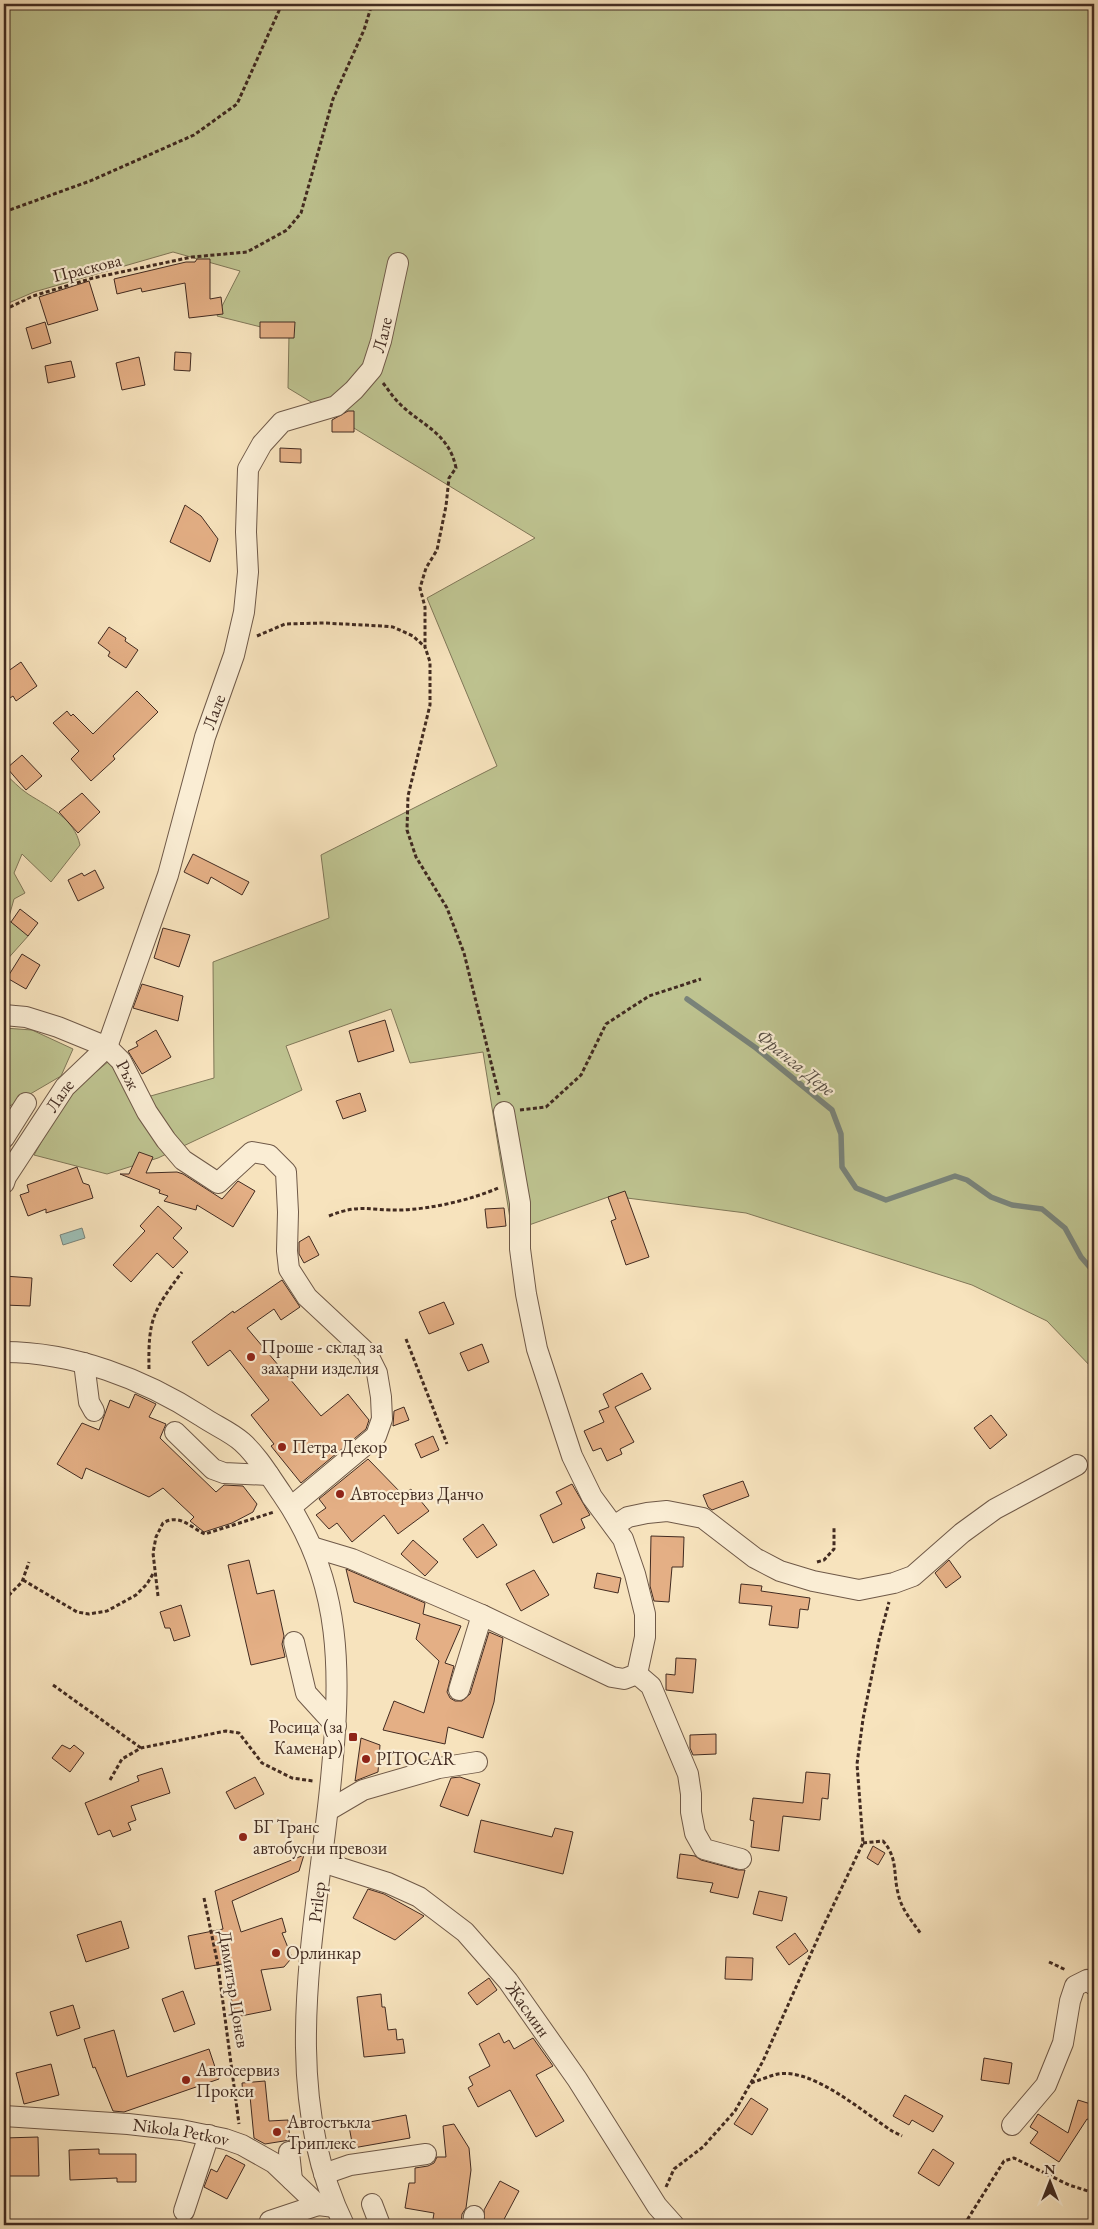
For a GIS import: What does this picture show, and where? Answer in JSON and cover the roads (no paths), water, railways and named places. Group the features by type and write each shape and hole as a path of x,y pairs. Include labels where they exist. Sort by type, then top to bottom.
{"street":[{"name":"Лале","path":"4,1183 6,1176 65,1087 107,1047 168,875 205,737 235,649 244,612 248,572 246,532 248,469 262,444 282,422 336,406 354,390 372,369 381,341 398,263"},
{"name":"Ръж","path":"4,1015 26,1017 58,1027 107,1047 120,1061 147,1112 166,1140 183,1160 218,1183 252,1152 269,1155 286,1172 289,1269 307,1297 367,1353 377,1373 382,1396 382,1419 376,1436 291,1507"},
{"path":"4,1138 16,1111"},
{"path":"504,1112 520,1203 520,1249 526,1294 537,1349 572,1456 592,1497 623,1539 636,1574 646,1614 645,1637 637,1674"},
{"name":"Prilep","path":"4,1352 25,1352 84,1363 150,1388 190,1409 242,1442 291,1507 312,1547 332,1612 338,1678 329,1810 310,1958 305,2048 316,2139 324,2174 326,2206 344,2225"},
{"path":"84,1363 89,1402 94,1410"},
{"path":"175,1432 213,1469 224,1473 269,1476"},
{"path":"614,1526 628,1517 667,1511 703,1518 755,1558 780,1571 813,1581 860,1590 894,1583 912,1576 995,1509 1077,1465"},
{"path":"312,1547 352,1559 482,1615 612,1677 624,1679 637,1674"},
{"path":"459,1690 482,1615"},
{"path":"294,1642 306,1693 336,1726"},
{"path":"637,1674 650,1686 688,1774 691,1794 690,1812 695,1833 704,1849 741,1859"},
{"path":"329,1810 363,1790 439,1768 477,1762"},
{"name":"Жасмин","path":"322,1862 388,1883 419,1897 465,1932 514,1988 577,2079 657,2206 674,2225"},
{"path":"1012,2125 1046,2085 1063,2043 1070,2001 1075,1986 1087,1980 1094,1985"},
{"name":"Nikola Petkov","path":"4,2116 128,2124 209,2136 242,2145 274,2162 292,2180 326,2206"},
{"path":"184,2211 209,2136"},
{"path":"288,2152 292,2180"},
{"path":"324,2174 350,2165 426,2154"},
{"path":"372,2204 380,2225"},
{"path":"270,2221 326,2206"}],"water":[{"path":"82,1228 85,1238 63,1245 60,1235"}],"waterway":[{"name":"Франга Дере","path":"687,999 756,1048 832,1110 841,1134 842,1167 856,1188 886,1200 955,1176 967,1180 991,1197 1012,1205 1042,1209 1065,1228 1081,1257 1094,1272"}],"place":[{"name":"Проше - склад за захарни изделия","path":"251,1357"},
{"name":"Петра Декор","path":"282,1447"},
{"name":"Автосервиз Данчо","path":"340,1494"},
{"name":"Росица (за Каменар)","path":"353,1737"},
{"name":"PITOCAR","path":"366,1759"},
{"name":"БГ Транс автобусни превози","path":"243,1837"},
{"name":"Орлинкар","path":"276,1953"},
{"name":"Автосервиз Прокси","path":"186,2080"},
{"name":"Автостъкла Триплекс","path":"277,2132"}]}
